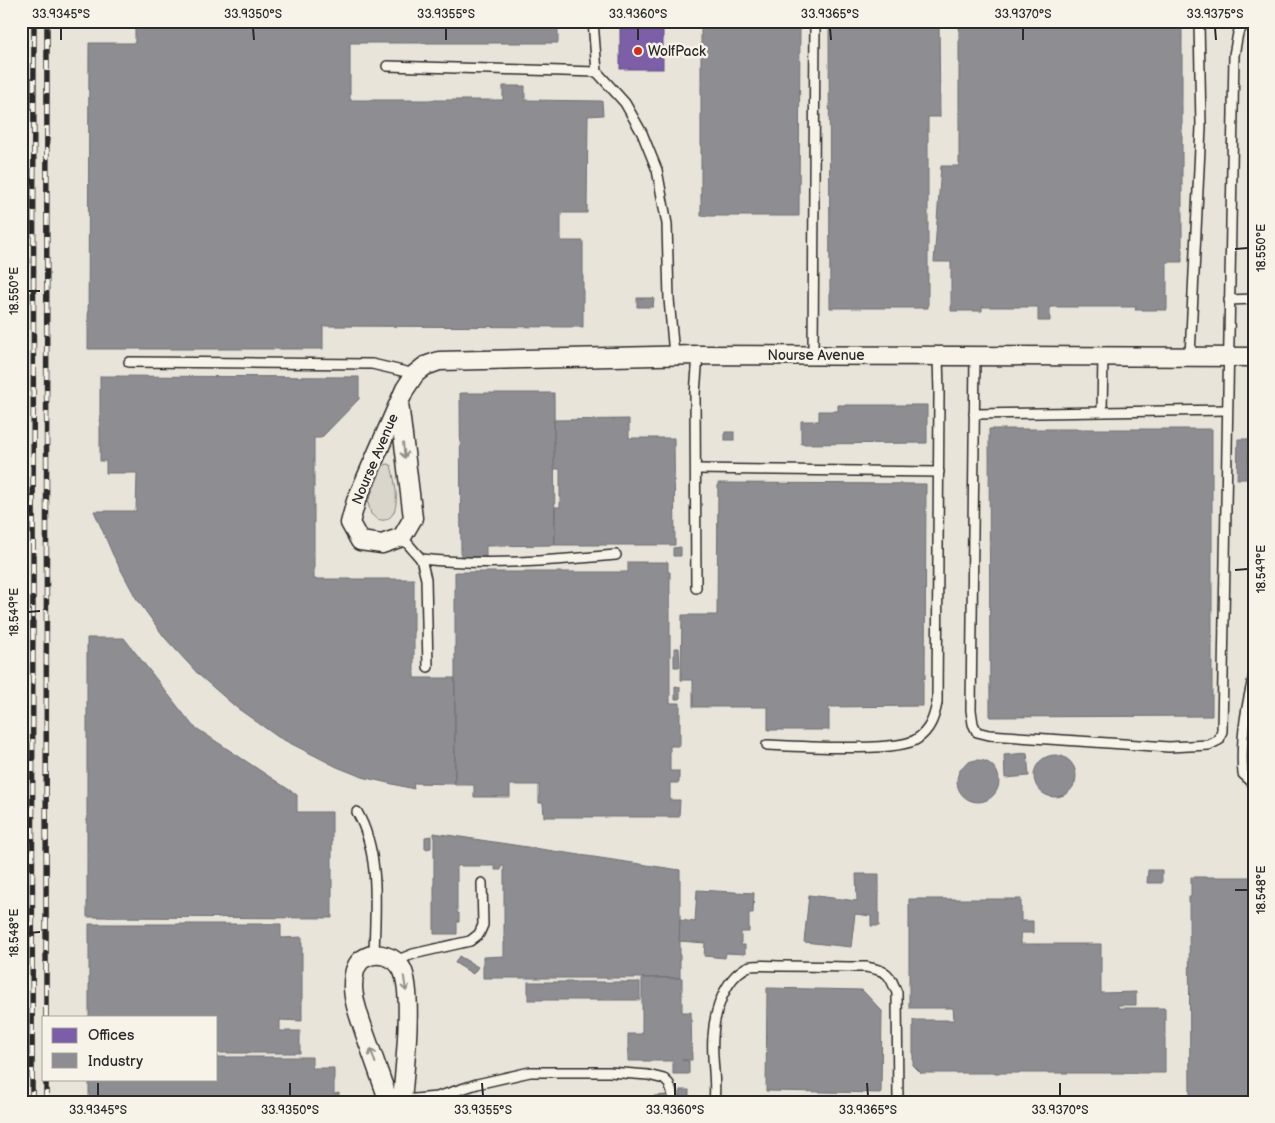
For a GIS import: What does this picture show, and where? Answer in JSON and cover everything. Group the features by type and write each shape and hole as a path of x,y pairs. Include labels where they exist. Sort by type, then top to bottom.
{"street":[{"name":"Nourse Avenue","path":"399,403 413,518 402,536 382,544 360,541 350,523 356,501 399,403 415,374 425,366 439,361 458,359 674,355 1254,356"},
{"path":"374,954 385,955 395,960 402,970 408,1002 398,1101 356,1006 353,987 354,970 362,959 374,954"}],"lane":[{"path":"593,21 597,72 625,103 642,133 657,170 667,224 669,299 674,355"},
{"path":"813,355 816,21"},
{"path":"1190,356 1201,127 1199,21"},
{"path":"975,356 971,710 973,724 977,732 1150,746 1196,747 1209,745 1219,740 1222,731 1234,55 1238,33 1247,21"},
{"path":"387,66 597,72"},
{"path":"1229,300 1254,300"},
{"path":"696,588 695,394 698,355"},
{"path":"767,745 887,747 916,741 934,721 937,703 938,356"},
{"path":"1102,412 1103,356"},
{"path":"129,362 372,364 415,374"},
{"path":"974,414 1227,410"},
{"path":"696,468 939,472"},
{"path":"402,536 421,559 426,579 428,666"},
{"path":"421,559 456,563 537,562 616,555"},
{"path":"1254,675 1244,721 1242,759 1243,774 1254,784"},
{"path":"357,812 365,826 376,887 374,954"},
{"path":"395,960 470,941 480,934 483,925 482,883"},
{"path":"714,1102 715,1084 712,1039 714,1022 720,998 734,979 748,966 866,968 881,970 891,976 897,993 898,1102"},
{"path":"398,1101 437,1097 477,1084 530,1072 609,1072 648,1074 664,1079 669,1084 674,1102"}],"shaded area":[{"path":"21,21 1254,21 1254,1102 21,1102"},
{"path":"391,465 396,504 391,516 381,520 371,514 368,503 383,466"}],"building: Offices":[{"path":"620,21 663,21 663,69 620,69"}],"building: Industry":[{"path":"135,21 558,21 558,43 350,43 350,100 503,100 503,86 525,86 525,100 602,101 603,115 588,116 587,213 561,213 561,241 583,241 583,327 323,326 323,349 88,349 89,43 135,43"},
{"path":"701,21 800,21 799,216 701,216"},
{"path":"829,21 939,21 940,117 928,117 928,308 830,308"},
{"path":"959,21 1182,21 1182,262 1167,262 1167,310 1135,310 1136,307 1050,307 1050,321 1038,321 1038,307 982,307 982,311 951,311 951,262 934,262 941,166 959,166"},
{"path":"637,298 654,298 653,307 637,307"},
{"path":"100,376 359,377 359,399 321,438 314,438 314,579 414,579 414,678 455,678 455,784 413,783 414,789 362,777 337,767 278,737 237,708 199,675 165,638 136,598 113,555 94,511 136,511 137,473 106,473 106,461 100,461"},
{"path":"460,393 554,393 555,545 486,546 486,558 461,558"},
{"path":"838,405 927,405 927,443 801,444 801,421 819,421 819,411 838,411"},
{"path":"629,419 629,438 674,438 675,545 555,545 555,507 560,507 560,469 554,469 554,420"},
{"path":"989,429 1212,429 1212,716 990,717"},
{"path":"725,432 734,432 734,440 725,440"},
{"path":"1238,439 1249,439 1248,479 1237,479"},
{"path":"718,483 926,484 925,679 923,678 923,706 829,707 829,730 768,730 768,707 693,707 693,680 681,680 682,615 717,615"},
{"path":"681,547 681,556 673,556 673,548"},
{"path":"628,562 668,562 668,572 670,572 670,703 680,703 680,746 670,746 670,771 679,771 679,783 670,783 670,800 680,800 679,817 544,817 543,803 539,803 539,785 510,785 510,797 474,797 474,785 455,785 455,572 628,572"},
{"path":"87,638 124,638 193,726 297,795 297,812 332,812 332,918 87,917"},
{"path":"674,648 679,648 680,667 674,667"},
{"path":"675,686 680,687 680,699 675,699"},
{"path":"1252,705 1254,705 1254,770 1253,770"},
{"path":"1027,753 1029,776 1005,778 1004,755"},
{"path":"1055,755 1070,761 1076,776 1070,791 1055,797 1040,791 1034,776 1040,761"},
{"path":"974,760 982,760 993,766 999,781 993,796 982,802 974,802 963,796 957,785 957,777 963,766"},
{"path":"434,833 680,870 680,978 483,978 483,957 504,956 504,866 501,866 501,870 495,870 495,866 457,866 457,913 459,913 459,922 457,922 457,934 434,934"},
{"path":"431,836 431,848 425,849 425,837"},
{"path":"1148,870 1162,870 1162,883 1147,883"},
{"path":"856,874 879,874 879,926 871,926 871,916 855,914 851,947 804,942 809,895 857,901"},
{"path":"1191,877 1254,877 1254,1102 1108,1102 1190,1101 1189,897 1191,897"},
{"path":"697,890 754,893 753,913 749,913 749,932 741,932 741,945 745,945 745,954 726,953 725,958 704,956 705,943 679,941 680,920 695,922"},
{"path":"909,899 1021,899 1021,921 1033,921 1033,933 1021,933 1021,944 1101,944 1101,993 1136,992 1136,1005 1118,1005 1118,1008 1165,1008 1165,1073 921,1073 913,1065 913,1020 954,1020 953,1008 909,1008"},
{"path":"89,924 281,924 281,938 302,937 302,1021 280,1020 280,1031 300,1031 300,1053 218,1053 218,1016 89,1016"},
{"path":"459,956 478,967 473,974 455,963"},
{"path":"642,978 682,978 682,1012 691,1012 692,1060 682,1060 689,1061 689,1074 673,1074 673,1061 628,1061 628,1034 642,1034"},
{"path":"528,982 640,982 640,1000 528,1000"},
{"path":"767,988 862,990 882,1011 881,1093 766,1091"},
{"path":"218,1057 312,1057 312,1068 334,1068 334,1094 339,1093 339,1102 89,1102 89,1080 218,1080"},
{"path":"680,1090 689,1090 689,1102 680,1102"},
{"path":"666,1095 666,1102 655,1102 654,1096"}],"railway":[{"path":"32,1102 34,21"},
{"path":"46,1016 47,21"},
{"path":"46,1080 46,1102"}],"place":[{"name":"WolfPack","path":"638,51"}]}
